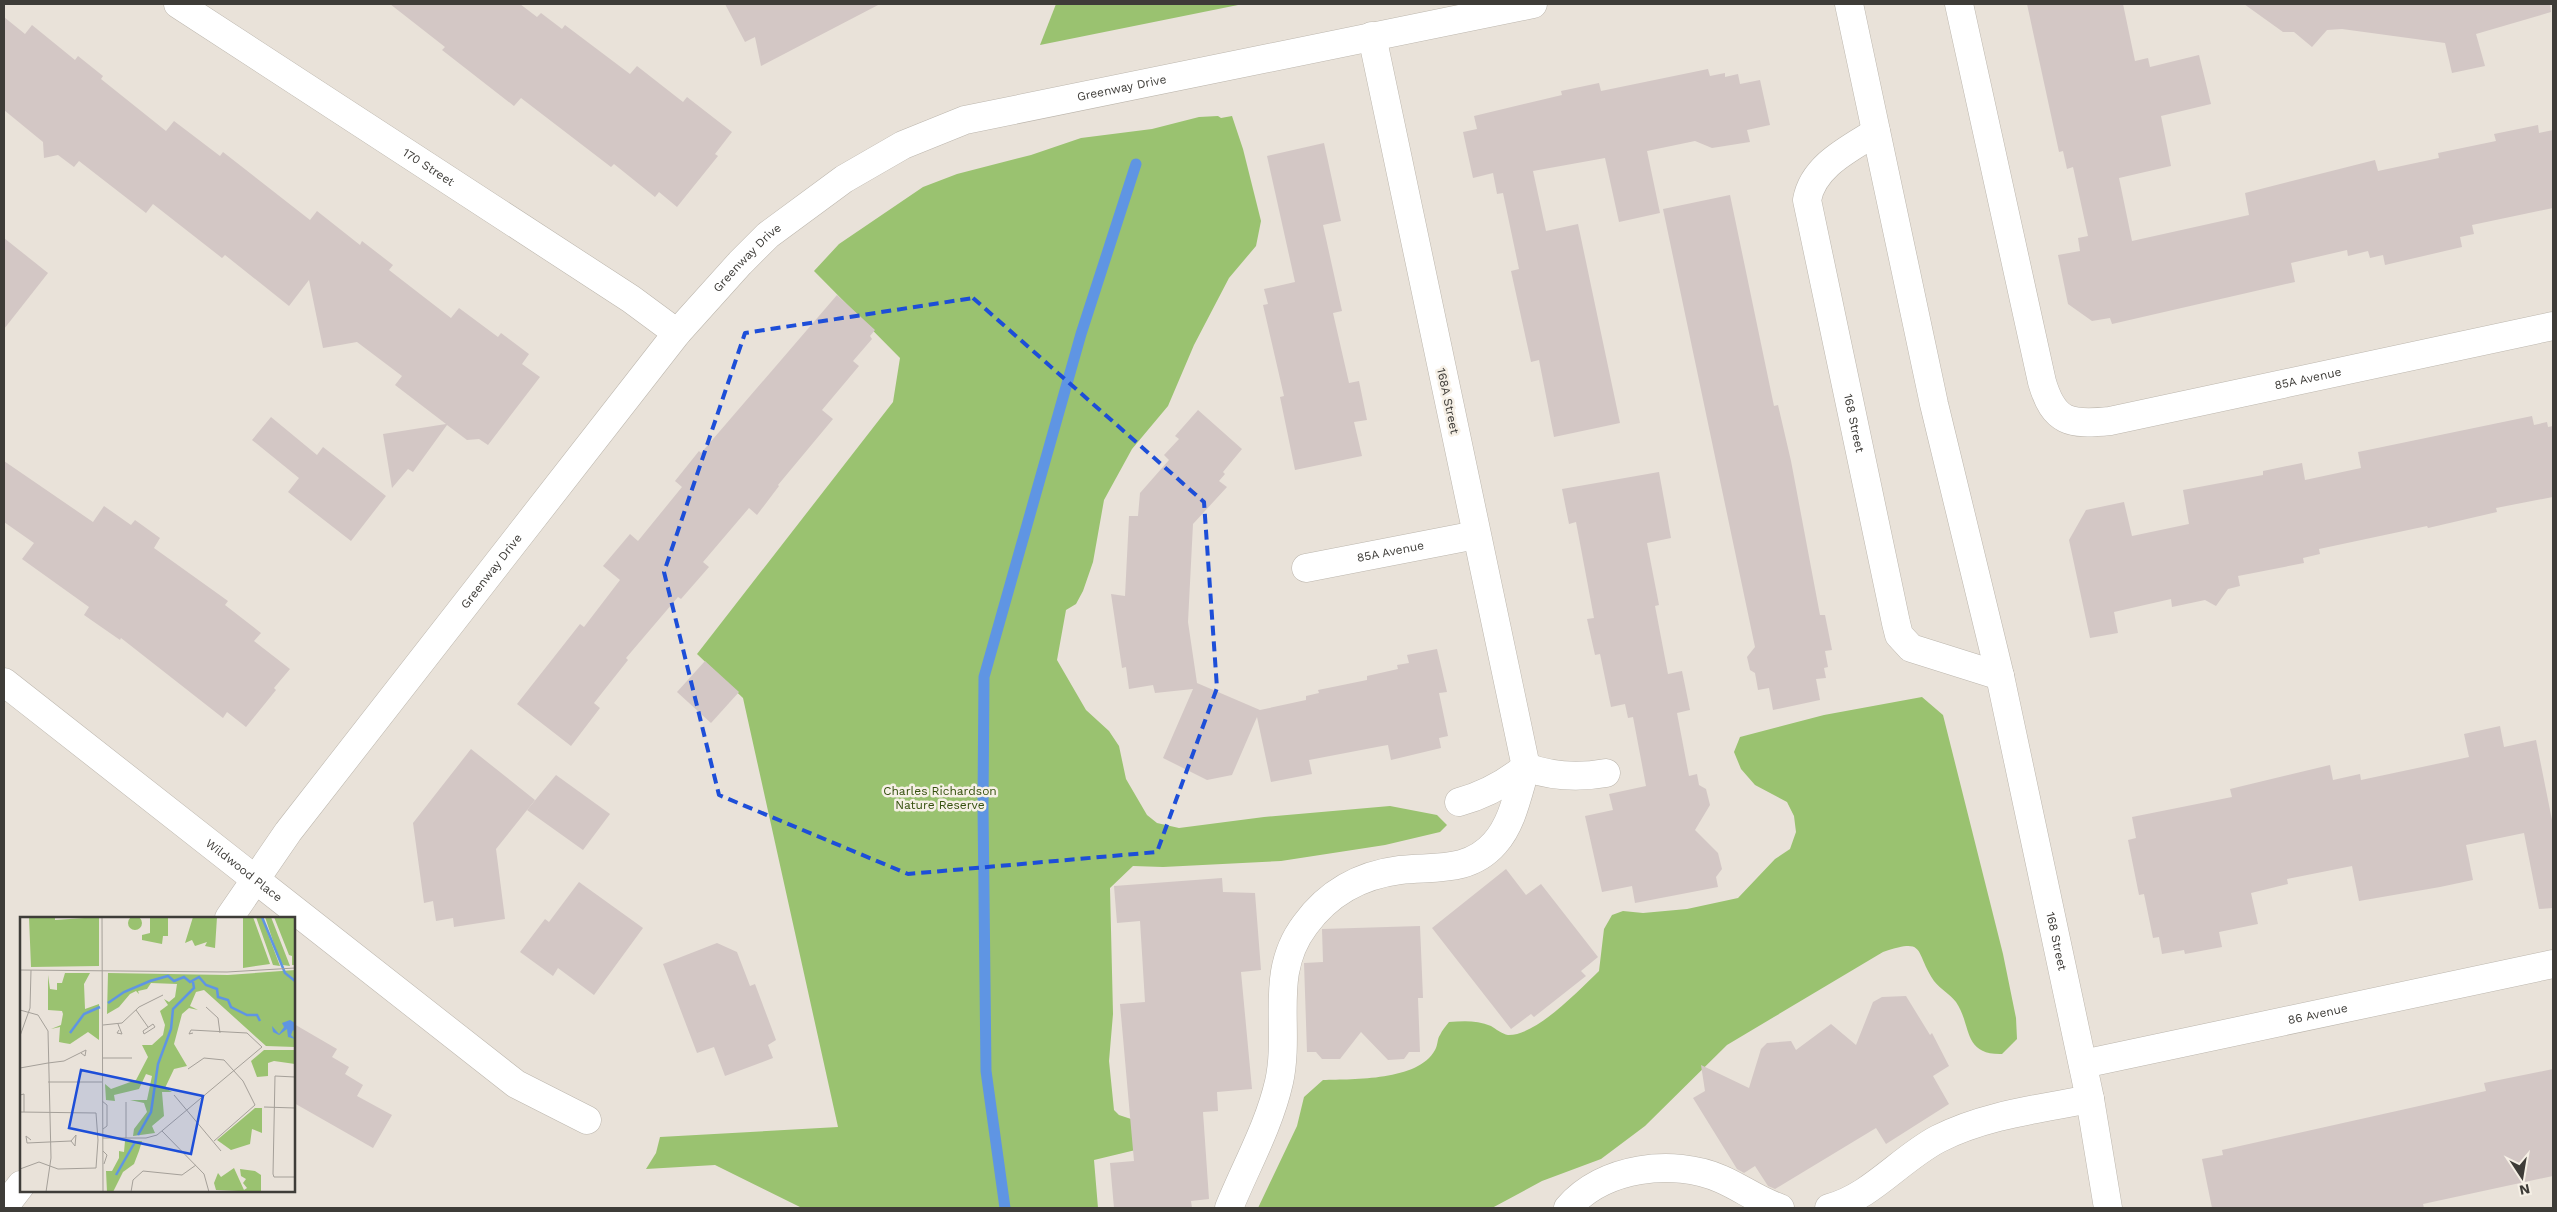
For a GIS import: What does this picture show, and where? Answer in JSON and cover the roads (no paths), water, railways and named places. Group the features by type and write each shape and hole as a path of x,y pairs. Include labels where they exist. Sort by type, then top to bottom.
{"street":[{"name":"170 Street","path":"178,4 630,299 677,333"},
{"name":"Greenway Drive","path":"230,917 294,824 677,333 740,263 774,230 844,179 919,138 950,125 995,112 1533,4"},
{"name":"168 Street","path":"1849,4 1934,404 2000,676 2090,1099 2108,1208"},
{"name":"85A Avenue","path":"1959,4 2042,382 2057,413 2063,418 2087,423 2110,421 2553,326"},
{"name":"168A Street","path":"1372,36 1526,767"},
{"name":"168 Street","path":"1876,132 1840,155 1817,174 1812,182 1808,200 1896,623 1903,640 1911,648 2000,676"},
{"name":"85A Avenue","path":"1306,568 1476,535"},
{"name":"Wildwood Place","path":"4,682 516,1084 587,1120"},
{"path":"1526,767 1545,774 1565,776 1606,774"},
{"path":"1458,802 1478,797 1495,789 1526,767"},
{"path":"1229,1208 1276,1096 1282,1061 1282,983 1288,959 1298,935 1322,906 1338,891 1357,881 1401,870 1453,867 1482,854 1495,843 1505,826 1514,808 1526,767"},
{"name":"86 Avenue","path":"2082,1064 2553,964"},
{"path":"1829,1208 1862,1194 1911,1155 1939,1139 1966,1127 1994,1119 2090,1099"},
{"path":"1568,1208 1600,1183 1618,1176 1636,1171 1672,1168 1705,1173 1721,1179 1763,1203 1780,1208"},
{"path":"4,1208 20,1186"}],"waterway":[{"path":"1005,1208 986,1071 983,806 984,677 1081,334 1136,164"}],"park label":[{"name":"Charles Richardson Nature Reserve","path":"940,798"}]}
